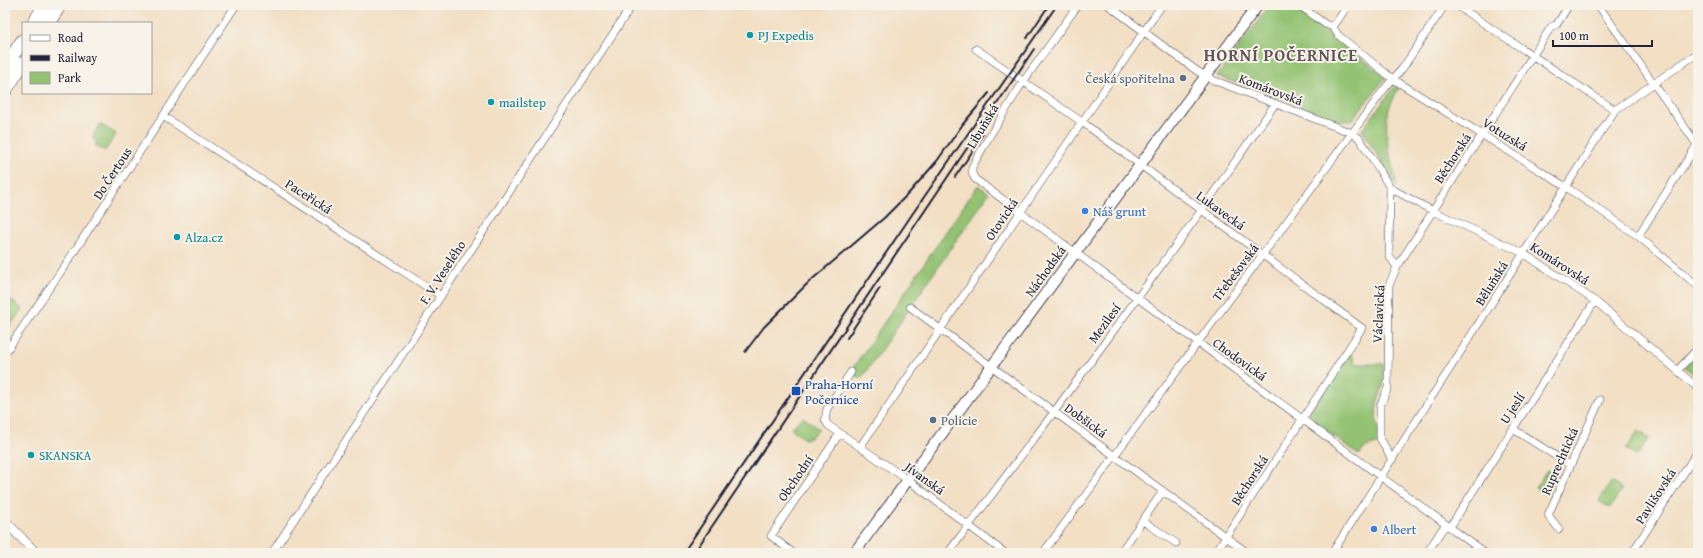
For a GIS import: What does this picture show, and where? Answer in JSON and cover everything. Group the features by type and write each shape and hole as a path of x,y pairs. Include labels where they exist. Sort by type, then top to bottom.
{"highway":[{"path":"35,22 45,5"},
{"path":"49,22 60,5"},
{"path":"5,68 22,42"},
{"path":"5,91 22,65"}],"main road":[{"name":"Náchodská","path":"854,553 1258,5"}],"street":[{"name":"Do Čertous","path":"5,353 68,261 236,5"},
{"name":"F. V. Veselého","path":"272,553 632,5"},
{"name":"Libuňská","path":"981,183 975,179 972,173 972,167 1023,82 1078,5"},
{"name":"Komárovská","path":"1108,5 1213,80 1352,132"},
{"name":"Otovická","path":"860,447 1162,5"},
{"name":"Votuzská","path":"1299,5 1324,24 1333,26 1338,35 1393,79 1566,187 1638,236 1698,286"},
{"path":"1333,26 1348,5"},
{"name":"Třebešovská","path":"1043,553 1352,132 1393,79 1445,5"},
{"path":"1456,5 1615,110"},
{"name":"Běchorská","path":"1397,267 1551,27 1557,24 1569,5"},
{"path":"1598,5 1698,146 1638,236"},
{"name":"Lukavecká","path":"976,49 1082,122 1262,256 1362,328 1303,420"},
{"name":"Běluňská","path":"1332,553 1615,110 1698,53"},
{"name":"Mezilesí","path":"948,553 1054,412 1201,211 1275,104"},
{"name":"Paceřická","path":"163,116 441,296"},
{"path":"1352,132 1359,138 1374,160 1390,188 1389,256 1397,267"},
{"name":"Chodovická","path":"981,183 1485,553"},
{"name":"Komárovská","path":"1390,188 1433,211 1523,253 1595,301 1698,388"},
{"name":"Václavická","path":"1392,460 1380,438 1380,406 1388,388 1389,284 1397,267"},
{"name":"U jeslí","path":"1427,553 1443,528 1452,524 1595,301"},
{"name":"Dobšická","path":"910,308 1248,553"},
{"path":"1678,370 1698,348"},
{"name":"Jívanská","path":"851,372 827,409 825,420 828,425 908,480 1005,553"},
{"name":"Ruprechtická","path":"1559,529 1548,515 1600,400"},
{"name":"Běchorská","path":"1215,553 1303,420"},
{"name":"U jeslí","path":"1513,429 1570,465"},
{"name":"Obchodní","path":"793,553 770,536 840,433"},
{"name":"Pavlišovská","path":"1632,553 1698,451"},
{"path":"1120,553 1163,491"},
{"path":"5,521 36,553"},
{"path":"1143,521 1176,543"}],"green space":[{"path":"1270,5 1293,5 1386,77 1351,121 1341,121 1217,76"},
{"path":"1396,85 1400,87 1393,99 1387,121 1388,143 1397,185 1395,185 1362,130"},
{"path":"100,124 116,134 105,151 95,145 97,141 92,138"},
{"path":"978,185 989,193 861,379 851,371"},
{"path":"5,295 22,309 5,333"},
{"path":"1351,350 1355,364 1383,364 1384,383 1377,403 1376,417 1381,443 1366,447 1359,455 1307,416"},
{"path":"1698,353 1698,378 1685,367"},
{"path":"803,417 819,429 810,438 804,439 791,428"},
{"path":"1638,431 1649,438 1637,456 1626,449"},
{"path":"1547,470 1558,476 1546,495 1535,488"},
{"path":"1611,482 1622,489 1610,508 1599,501"}],"railway":[{"path":"1027,38 1049,5"},
{"path":"683,553 913,213 1057,5"},
{"path":"694,553 1034,49"},
{"path":"745,352 764,327 809,282 884,218 909,193 937,161 963,124 989,93"},
{"path":"955,177 983,133"},
{"path":"847,338 880,288"}],"place":[{"name":"PJ Expedis","path":"750,35"},
{"name":"Česká spořitelna","path":"1183,78"},
{"name":"mailstep","path":"491,102"},
{"name":"Náš grunt","path":"1085,211"},
{"name":"Alza.cz","path":"177,237"},
{"name":"Praha-Horní Počernice","path":"796,391"},
{"name":"Policie","path":"933,420"},
{"name":"SKANSKA","path":"31,455"},
{"name":"Albert","path":"1374,529"}],"district":[{"name":"HORNÍ POČERNICE","path":"1281,55"}]}
